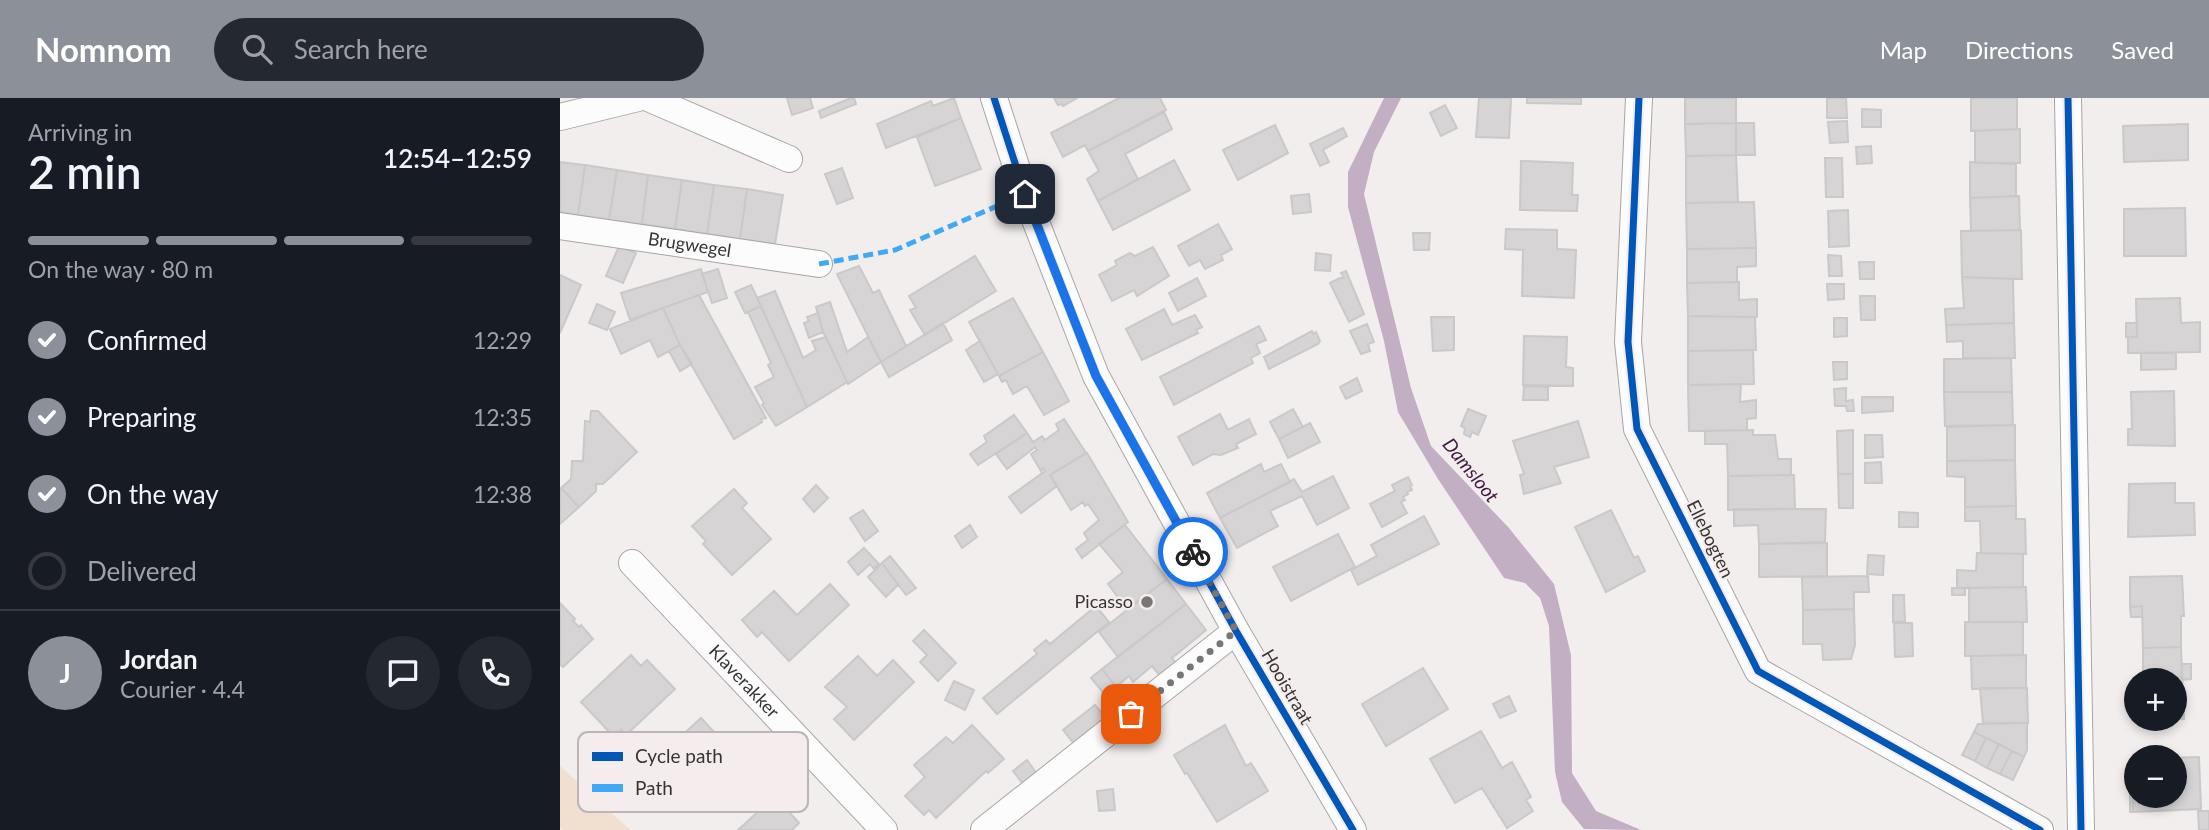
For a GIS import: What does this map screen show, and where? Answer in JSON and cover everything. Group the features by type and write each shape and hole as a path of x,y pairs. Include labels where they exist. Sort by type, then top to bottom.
{"street":[{"path":"560,117 638,98"},
{"path":"648,98 789,159"},
{"name":"Hooistraat","path":"994,98 1025,194 1096,376 1236,631 1353,830"},
{"name":"Ellebogten","path":"1639,98 1628,342 1637,429 1758,671 2040,830"},
{"path":"2068,98 2081,830"},
{"name":"Brugwegel","path":"560,226 819,264"},
{"name":"Klaverakker","path":"632,563 792,732"},
{"path":"984,830 1236,631"},
{"name":"Klaverakker","path":"808,749 884,830"}],"shaded area":[{"path":"1384,98 1401,98 1374,152 1364,194 1411,388 1431,446 1509,528 1554,584 1571,655 1572,773 1596,811 1641,830 1584,829 1562,802 1555,772 1549,626 1540,598 1525,583 1504,578 1438,479 1398,412 1384,341 1348,207 1348,172"},
{"path":"560,766 578,782 578,812 610,812 630,830 563,830 560,827"}],"building":[{"path":"787,98 810,98 813,108 792,115"},
{"path":"854,98 856,104 821,118 819,111"},
{"path":"954,98 961,118 886,148 877,124 931,101 933,106"},
{"path":"1054,98 1077,98 1063,106 1058,105"},
{"path":"1119,98 1160,98 1166,110 1088,151 1085,145 1063,157 1051,133"},
{"path":"1479,98 1511,98 1509,138 1476,137"},
{"path":"1527,98 1581,98 1581,104 1527,103"},
{"path":"1685,98 1736,98 1736,123 1685,124"},
{"path":"1827,98 1846,98 1847,118 1827,118"},
{"path":"1971,98 2017,98 2017,129 1971,131"},
{"path":"1445,105 1457,128 1441,136 1430,113"},
{"path":"1862,109 1881,110 1881,127 1862,127"},
{"path":"1164,112 1172,129 1125,154 1138,179 1098,201 1087,179 1099,171 1088,151"},
{"path":"961,118 981,169 935,186 917,137"},
{"path":"1847,121 1848,142 1830,143 1828,122"},
{"path":"1736,123 1736,155 1686,156 1685,124"},
{"path":"1736,123 1754,123 1755,155 1736,155"},
{"path":"2188,124 2188,160 2124,162 2123,126"},
{"path":"1275,125 1288,153 1238,180 1223,150"},
{"path":"1343,128 1347,136 1323,150 1329,162 1320,166 1310,144"},
{"path":"2020,129 2020,163 1975,163 1975,131"},
{"path":"1871,146 1872,163 1857,164 1856,147"},
{"path":"1736,155 1738,202 1686,203 1686,156"},
{"path":"1825,158 1842,158 1843,197 1826,197"},
{"path":"1174,160 1190,190 1113,230 1098,201"},
{"path":"1521,161 1573,163 1572,195 1578,195 1577,211 1520,210"},
{"path":"560,162 585,165 578,215 560,212"},
{"path":"1970,162 2016,164 2016,196 1970,198"},
{"path":"585,165 617,170 609,220 578,215"},
{"path":"842,168 853,198 837,204 825,174"},
{"path":"617,170 648,175 642,224 609,220"},
{"path":"648,175 682,180 675,229 642,224"},
{"path":"682,180 714,185 707,234 675,229"},
{"path":"714,185 747,189 740,239 707,234"},
{"path":"747,189 783,195 775,244 740,239"},
{"path":"1309,194 1311,212 1293,214 1291,196"},
{"path":"2019,196 2020,230 1971,231 1970,198"},
{"path":"1754,202 1756,248 1687,249 1686,203"},
{"path":"2185,208 2186,256 2124,256 2124,209"},
{"path":"1848,210 1849,246 1829,247 1828,211"},
{"path":"1218,224 1232,249 1221,255 1223,260 1205,269 1200,260 1189,266 1178,246"},
{"path":"1506,229 1557,230 1557,249 1576,250 1574,298 1522,296 1523,250 1505,249"},
{"path":"2021,230 2022,279 1962,277 1961,231"},
{"path":"1413,233 1430,233 1429,250 1414,250"},
{"path":"619,246 636,253 623,283 606,276"},
{"path":"1153,247 1169,276 1137,296 1134,290 1112,301 1099,275 1117,265 1115,261 1130,253 1135,256"},
{"path":"1756,248 1756,266 1737,267 1737,282 1687,283 1687,249"},
{"path":"1316,253 1331,255 1330,271 1315,270"},
{"path":"1828,255 1841,256 1842,276 1829,276"},
{"path":"975,256 996,291 925,335 910,310 916,308 909,296"},
{"path":"1859,262 1874,262 1874,279 1860,279"},
{"path":"859,266 873,293 879,290 906,346 881,362 837,274"},
{"path":"701,269 708,292 630,320 621,293"},
{"path":"718,269 727,298 712,303 702,274"},
{"path":"1346,271 1364,314 1349,322 1330,283 1344,278 1341,273"},
{"path":"560,275 581,285 560,333"},
{"path":"1962,277 2013,279 2014,323 1946,325 1945,309 1964,308"},
{"path":"1197,278 1206,296 1178,311 1169,293"},
{"path":"1739,282 1739,300 1757,299 1757,317 1688,316 1687,283"},
{"path":"1827,284 1844,284 1844,299 1828,300"},
{"path":"751,285 761,306 745,313 735,292"},
{"path":"775,291 803,358 816,350 812,341 826,337 847,382 807,407 757,298"},
{"path":"699,295 766,418 734,439 680,345 663,308"},
{"path":"1860,296 1875,296 1875,320 1861,320"},
{"path":"1013,298 1043,352 999,376 969,322"},
{"path":"2180,298 2181,323 2200,322 2200,352 2128,353 2128,337 2137,337 2136,299"},
{"path":"830,302 847,352 868,337 881,362 848,384 823,332 816,307"},
{"path":"597,304 615,312 607,330 589,323"},
{"path":"761,306 807,407 776,426 762,405 764,403 755,387 774,377 768,365 771,363 748,312"},
{"path":"663,308 680,345 658,357 650,340 621,354 610,329"},
{"path":"1164,309 1172,325 1195,315 1202,327 1196,330 1198,333 1142,360 1126,329"},
{"path":"818,313 823,332 809,338 804,323 809,321 807,317"},
{"path":"1688,316 1755,317 1756,350 1688,351"},
{"path":"1431,317 1454,317 1454,350 1433,351"},
{"path":"1834,318 1847,318 1847,336 1834,337"},
{"path":"943,323 952,340 889,377 881,362"},
{"path":"2014,323 2015,358 1963,358 1963,341 1947,342 1946,325"},
{"path":"2126,323 2137,323 2137,337 2126,337"},
{"path":"1367,324 1374,342 1368,344 1370,351 1361,354 1350,331"},
{"path":"1259,326 1266,340 1256,344 1260,353 1251,358 1253,363 1174,405 1160,377"},
{"path":"1312,331 1313,334 1316,332 1320,341 1318,344 1269,369 1264,357"},
{"path":"1524,336 1567,337 1566,367 1573,368 1573,386 1523,385"},
{"path":"980,341 998,374 984,382 966,350"},
{"path":"680,345 692,364 680,371 669,351"},
{"path":"1753,350 1754,384 1688,385 1688,351"},
{"path":"1043,352 1069,401 1044,415 1027,386 1013,394 1006,380 1002,382 999,376"},
{"path":"2141,353 2176,353 2176,369 2141,370"},
{"path":"2011,358 2012,392 1944,392 1944,359"},
{"path":"1833,362 1847,362 1847,379 1834,380"},
{"path":"1357,378 1362,391 1346,399 1340,387"},
{"path":"1741,384 1740,402 1756,400 1756,418 1747,419 1747,430 1689,431 1688,385"},
{"path":"1524,386 1548,387 1548,400 1523,400"},
{"path":"1846,388 1846,401 1853,400 1854,411 1847,411 1846,406 1835,406 1834,389"},
{"path":"2174,391 2175,446 2128,445 2128,429 2132,429 2131,392"},
{"path":"1944,392 2012,392 2013,425 1945,426"},
{"path":"1862,397 1893,397 1893,411 1862,413"},
{"path":"1293,409 1303,427 1279,439 1270,422"},
{"path":"1468,409 1486,416 1478,435 1472,432 1470,437 1464,434 1465,428 1461,426"},
{"path":"591,411 598,411 637,452 603,484 596,484 596,491 579,507 561,488 571,479 572,461 583,461 585,421 590,422"},
{"path":"1220,414 1228,430 1249,419 1256,434 1236,444 1238,448 1221,455 1213,454 1193,465 1178,437"},
{"path":"1014,415 1027,433 978,465 970,454 987,442 984,436"},
{"path":"1064,419 1086,453 1050,475 1057,486 1021,513 1009,497 1045,471 1043,468 1041,471 1031,454 1037,450 1035,447 1007,469 996,454 1027,433 1033,442 1042,436 1045,440 1059,430 1056,424"},
{"path":"1578,421 1589,457 1554,467 1561,483 1524,494 1520,475 1524,474 1513,441"},
{"path":"1310,423 1320,442 1288,458 1279,439"},
{"path":"2015,425 2015,460 1947,461 1947,427"},
{"path":"1753,430 1753,435 1775,435 1778,459 1791,459 1791,475 1728,476 1727,444 1705,444 1705,431"},
{"path":"1853,430 1853,474 1838,474 1837,431"},
{"path":"1865,435 1882,435 1883,457 1865,458"},
{"path":"1087,453 1128,522 1082,558 1076,549 1088,540 1084,533 1099,520 1088,504 1085,506 1083,502 1071,510 1050,475"},
{"path":"2015,460 2016,506 1965,507 1965,477 1947,476 1947,461"},
{"path":"1881,462 1882,483 1865,483 1865,463"},
{"path":"1261,464 1264,472 1281,464 1290,482 1220,518 1207,493"},
{"path":"1838,474 1853,474 1853,508 1839,508"},
{"path":"1794,475 1795,509 1728,510 1728,476"},
{"path":"1333,476 1349,508 1317,525 1302,496 1270,511 1278,526 1237,548 1220,518 1294,479 1302,492"},
{"path":"1408,477 1412,490 1407,492 1403,497 1405,500 1401,502 1407,513 1382,527 1370,504 1395,491 1392,485"},
{"path":"2175,483 2175,503 2194,503 2195,535 2128,537 2129,484"},
{"path":"816,485 828,498 814,512 803,499"},
{"path":"560,489 579,507 560,524"},
{"path":"734,489 747,503 742,508 771,539 732,575 703,544 706,541 692,526"},
{"path":"2016,506 2016,519 2025,519 2026,554 1981,553 1980,521 1965,521 1965,507"},
{"path":"1734,509 1826,509 1825,542 1759,544 1758,525 1734,526"},
{"path":"863,510 878,531 865,541 850,518"},
{"path":"1611,510 1634,558 1638,556 1645,571 1606,592 1575,527"},
{"path":"1899,512 1918,513 1918,527 1899,527"},
{"path":"1424,516 1439,544 1358,585 1351,570 1377,556 1371,545"},
{"path":"970,525 977,537 962,548 955,536"},
{"path":"1125,525 1167,579 1127,609 1108,584 1123,572 1099,544"},
{"path":"1338,534 1355,567 1291,601 1273,567"},
{"path":"1827,543 1827,576 1759,577 1759,544"},
{"path":"864,548 879,564 874,569 870,564 858,575 848,562"},
{"path":"1977,553 2023,554 2023,587 1957,588 1957,570 1976,571"},
{"path":"1868,555 1884,556 1883,575 1867,574"},
{"path":"890,556 916,588 906,595 882,563"},
{"path":"882,563 898,585 886,597 868,577"},
{"path":"1868,576 1869,592 1854,592 1854,609 1803,610 1802,577"},
{"path":"2182,576 2184,616 2181,616 2181,647 2143,648 2142,606 2130,607 2130,577"},
{"path":"1167,579 1186,604 1118,657 1099,632"},
{"path":"830,584 849,605 789,661 762,632 757,637 742,620 774,591 797,615"},
{"path":"2026,587 2027,622 1969,622 1969,588"},
{"path":"1952,588 1965,588 1965,595 1952,595"},
{"path":"1893,595 1904,595 1905,622 1893,622"},
{"path":"560,603 575,619 573,621 579,627 581,625 593,639 563,667 560,664"},
{"path":"1186,604 1206,630 1172,658 1177,665 1161,677 1152,666 1133,682 1129,676 1116,687 1102,669"},
{"path":"1096,606 1109,622 997,714 983,698 1037,654 1034,650 1046,640 1050,644"},
{"path":"2142,606 2142,617 2131,617 2130,607"},
{"path":"1854,609 1855,645 1851,659 1823,660 1822,644 1803,644 1803,610"},
{"path":"1965,622 2023,622 2023,655 1965,656"},
{"path":"1894,623 1912,623 1913,656 1895,657"},
{"path":"924,630 956,663 938,681 920,662 927,655 913,641"},
{"path":"2181,647 2182,668 2143,668 2143,648"},
{"path":"631,655 641,666 647,660 675,689 629,732 609,732 581,702"},
{"path":"2026,655 2026,688 1972,689 1971,656"},
{"path":"858,656 877,676 893,660 914,682 854,740 834,719 847,707 825,687"},
{"path":"2182,664 2191,664 2191,679 2187,679 2187,668 2182,668"},
{"path":"1423,668 1448,709 1386,746 1362,704"},
{"path":"1102,669 1116,687 1105,695 1091,678"},
{"path":"954,681 974,690 965,710 945,700"},
{"path":"1980,688 2027,688 2028,723 1983,723"},
{"path":"1509,696 1516,711 1500,718 1493,704"},
{"path":"1095,705 1108,721 1076,746 1063,730"},
{"path":"701,718 714,732 686,732"},
{"path":"2027,723 2027,750 2024,757 1974,732 1978,724"},
{"path":"972,725 1004,759 988,773 986,771 936,818 929,810 924,815 905,796 925,777 914,765 946,737 953,743"},
{"path":"1225,725 1246,766 1251,763 1268,791 1217,822 1174,755"},
{"path":"1481,731 1502,768 1512,762 1531,797 1526,800 1533,811 1507,828 1482,788 1455,803 1430,759"},
{"path":"1974,732 1986,738 1975,761 1962,755"},
{"path":"1986,738 1999,744 1987,768 1975,761"},
{"path":"1999,744 2012,751 2000,774 1987,768"},
{"path":"2012,751 2024,757 2013,780 2000,774"},
{"path":"2187,757 2199,757 2201,809 2133,812 2133,808 2187,808"},
{"path":"1027,760 1037,774 1024,785 1013,771"},
{"path":"1113,789 1115,810 1099,811 1097,791"},
{"path":"2198,811 2209,811 2209,830 2199,830"},
{"path":"758,812 789,812 799,823 792,830 738,830"}],"marked path":[{"path":"819,264 895,250 1025,194"}],"cycle path":[{"path":"994,98 1025,194 1096,376 1236,631 1353,830"},
{"path":"1639,98 1628,342 1637,429 1758,671 2040,830"},
{"path":"2068,98 2081,830"}],"way so far":[{"path":"1131,714 1236,631 1193,552"}],"place":[{"name":"Picasso","path":"1147,602"}],"route":[{"path":"1025,194 1096,376 1193,552"}],"water label":[{"name":"Damsloot","path":"1471,470"}]}
